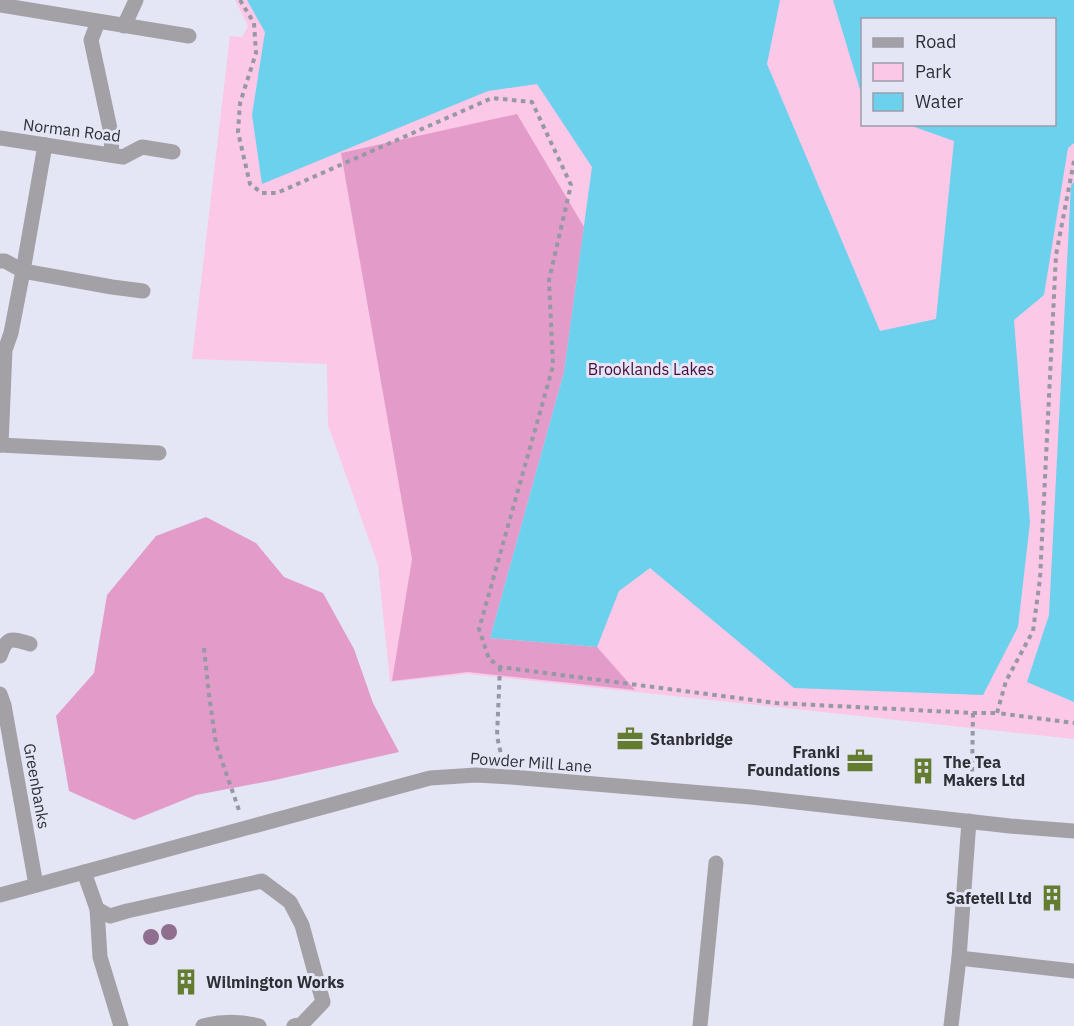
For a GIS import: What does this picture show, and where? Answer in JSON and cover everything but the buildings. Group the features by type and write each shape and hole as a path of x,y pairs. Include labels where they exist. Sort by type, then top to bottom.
{"street":[{"path":"124,26 136,0"},
{"path":"0,5 189,36"},
{"path":"98,22 91,40 112,138 111,155"},
{"name":"Norman Road","path":"0,138 123,157 142,147 172,152"},
{"path":"45,145 11,333 5,350 1,445 159,453"},
{"path":"0,261 6,261 23,271 143,291"},
{"path":"0,656 4,644 9,640 30,644"},
{"name":"Greenbanks","path":"0,694 4,705 36,885"},
{"name":"Powder Mill Lane","path":"0,895 430,778 459,776 511,777 752,797 1074,831"},
{"path":"951,1026 969,821"},
{"path":"700,1026 716,863"},
{"path":"84,872 97,909 100,957 121,1026"},
{"path":"97,909 110,916 262,882 290,902 302,926 323,1002 302,1024 294,1026"},
{"path":"958,958 1074,971"},
{"path":"203,1026 219,1022 246,1022 259,1026"}],"path":[{"path":"240,0 254,23 256,53 240,103 238,132 250,184 262,193 277,193 492,98 532,102 571,185 549,280 553,366 479,629 489,659 500,667 776,703 997,713 1074,723"},
{"path":"997,713 1006,681 1033,631 1040,579 1056,255 1074,161"},
{"path":"204,648 216,744 246,828"},
{"path":"500,667 497,736 502,760"},
{"path":"973,713 972,778 1005,782"}],"green space":[{"name":"Brooklands Lakes","path":"235,0 1074,0 1074,739 468,674 390,682 378,565 328,425 327,364 192,359 230,36 242,37 248,26"}],"shaded area":[{"path":"517,114 584,227 564,372 490,638 597,647 635,690 468,672 392,681 412,559 341,153"},
{"path":"206,517 256,543 284,577 323,593 354,649 373,703 399,752 196,795 134,820 69,791 56,716 94,673 107,595 156,536"}],"water":[{"path":"247,0 780,0 767,64 880,331 936,319 954,141 912,126 1056,126 1056,18 861,18 861,93 833,0 1074,0 1074,143 1068,148 1044,295 1014,320 1030,522 1018,627 983,695 794,688 650,568 619,591 597,647 490,638 564,372 592,167 537,84 488,91 262,184 252,115 265,32"},
{"path":"1074,182 1074,702 1027,682 1049,615 1071,185"}],"place":[{"name":"Stanbridge","path":"630,739"},
{"name":"Franki Foundations","path":"860,761"},
{"name":"The Tea Makers Ltd","path":"923,771"},
{"name":"Safetell Ltd","path":"1052,898"},
{"name":"Wilmington Works","path":"186,982"}]}
